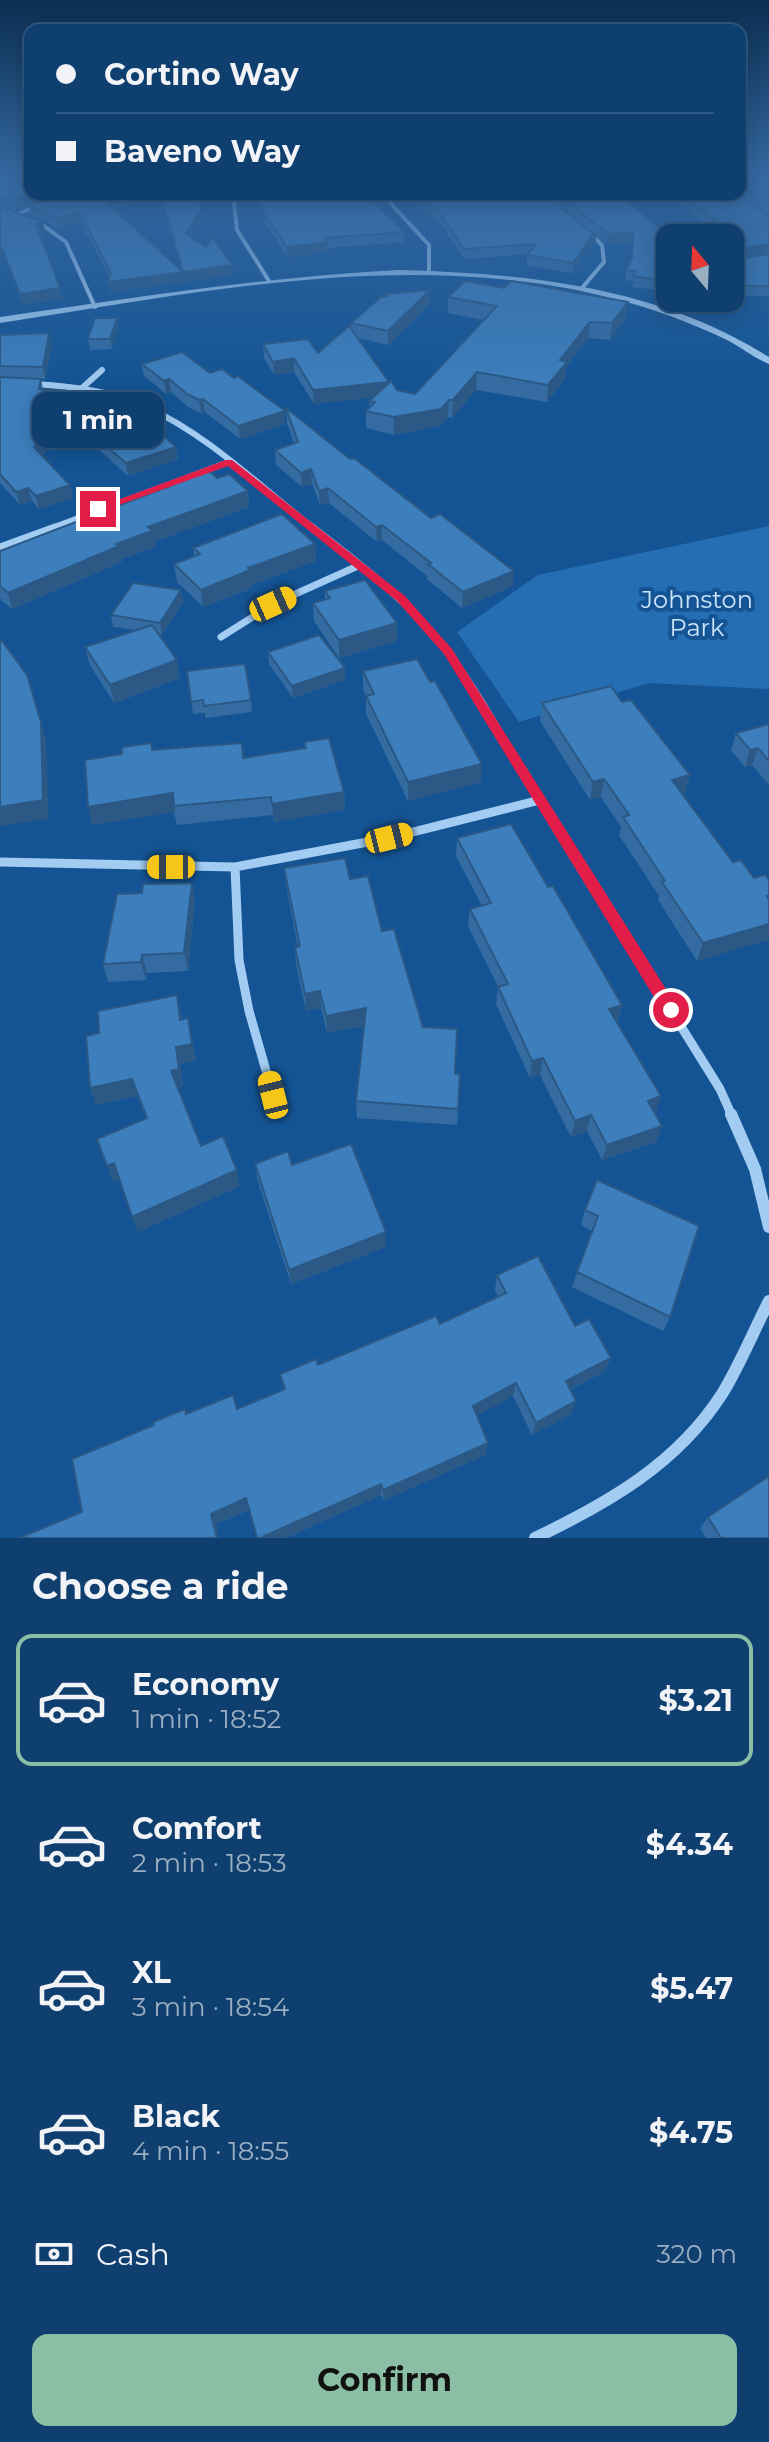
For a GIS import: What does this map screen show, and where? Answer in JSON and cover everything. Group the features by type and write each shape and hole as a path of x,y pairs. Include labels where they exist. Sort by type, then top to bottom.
{"street":[{"path":"66,243 95,307"},
{"path":"244,243 269,281"},
{"path":"429,243 432,252 429,270"},
{"path":"582,288 599,271 605,253 600,243"},
{"path":"0,320 269,281 339,273 429,270 506,276 582,288 679,316 769,361"},
{"path":"82,388 102,370"},
{"path":"28,383 82,388 129,400 160,414 229,462 401,598 448,652 720,1089 755,1169 769,1227"},
{"path":"0,538 4,545 229,462"},
{"path":"221,637 273,604 360,565"},
{"path":"0,862 235,867 389,838 540,800"},
{"path":"235,867 239,960 249,1011 273,1095"},
{"path":"535,1538 623,1492 667,1456 705,1416 731,1380 749,1336 769,1301"}],"green space":[{"name":"Johnston Park","path":"769,526 769,689 649,683 519,722 457,632 538,575"}],"building":[{"path":"0,243 43,243 60,288 20,294"},
{"path":"95,243 151,243 183,272 108,282 111,273"},
{"path":"175,243 199,243 206,247 209,243 216,243 232,265 183,272"},
{"path":"284,243 322,243 287,247"},
{"path":"460,243 587,243 573,263 527,255 536,244 464,249"},
{"path":"633,243 656,243 656,279 633,276 636,271 626,270 632,258"},
{"path":"744,243 769,244 744,248"},
{"path":"769,254 769,286 744,286 744,258"},
{"path":"465,281 504,288 511,281 628,302 612,323 590,322 560,360 567,362 548,385 477,372 441,409 394,417 366,411 375,402 369,401 391,381 397,390 415,394 497,306 448,297"},
{"path":"430,290 388,331 351,323 381,297 387,296 385,294"},
{"path":"95,318 117,318 110,339 88,339"},
{"path":"349,326 389,382 313,390 294,358 273,362 263,344 308,339 318,353"},
{"path":"49,333 43,367 0,366 0,335"},
{"path":"182,352 210,373 222,369 234,378 238,376 285,411 238,426 203,399 187,394 169,379 164,381 142,364"},
{"path":"0,377 41,379 39,389 83,392 151,424 176,447 126,463 91,433 63,420 34,447 70,485 36,496 28,488 16,492 0,474"},
{"path":"286,408 431,518 440,514 514,571 463,592 382,525 376,527 328,488 319,491 311,469 301,473 275,450 298,442"},
{"path":"209,471 217,478 229,474 248,491 148,527 152,531 8,593 0,586 0,551"},
{"path":"282,514 315,544 248,568 250,570 201,590 174,564 200,554 193,548"},
{"path":"365,580 397,623 339,640 313,603 330,598 325,591"},
{"path":"133,583 181,590 160,623 111,615"},
{"path":"152,625 177,660 110,685 85,647"},
{"path":"319,635 345,668 292,686 268,652"},
{"path":"0,638 27,675 41,722 43,800 0,807"},
{"path":"417,659 430,682 435,681 482,764 408,782 366,696 374,694 363,671"},
{"path":"245,664 251,700 204,706 203,700 191,702 187,671"},
{"path":"611,686 622,702 631,700 690,775 672,780 733,862 741,860 754,878 765,875 769,880 769,924 703,943 623,817 629,815 604,779 593,782 542,703"},
{"path":"769,724 769,761 758,748 750,750 736,733"},
{"path":"329,738 344,792 272,804 271,797 174,806 173,793 88,807 85,760 122,754 122,747 151,743 152,750 242,743 243,758 306,748 304,742"},
{"path":"511,824 548,887 553,886 622,1005 609,1009 661,1096 648,1101 662,1126 607,1145 591,1115 575,1121 543,1058 532,1061 498,987 508,984 470,909 491,903 457,838"},
{"path":"345,858 350,879 368,876 382,931 394,929 423,1027 457,1029 455,1074 460,1074 458,1109 356,1101 366,1008 326,1016 320,991 305,994 295,948 300,946 284,868"},
{"path":"192,883 184,953 142,955 141,962 103,964 117,894 142,893 143,884"},
{"path":"177,995 180,1020 188,1018 192,1044 176,1047 179,1069 171,1071 201,1146 223,1136 237,1170 132,1217 114,1163 107,1166 97,1139 147,1118 132,1079 90,1088 86,1036 99,1033 98,1011"},
{"path":"351,1144 386,1232 289,1270 255,1164 288,1151 292,1165"},
{"path":"597,1180 699,1226 670,1317 577,1272 598,1216 585,1210"},
{"path":"538,1256 575,1326 589,1319 611,1358 566,1381 576,1401 536,1423 516,1383 473,1406 488,1443 383,1490 381,1484 260,1538 257,1538 246,1498 211,1514 217,1538 19,1538 82,1512 72,1459 185,1409 186,1414 233,1395 237,1409 285,1389 280,1374 316,1359 318,1365 436,1316 440,1324 506,1293 497,1275"},
{"path":"769,1476 769,1538 721,1538 708,1517"}],"route":[{"path":"98,509 229,462 401,598 448,652 671,1010"}]}
